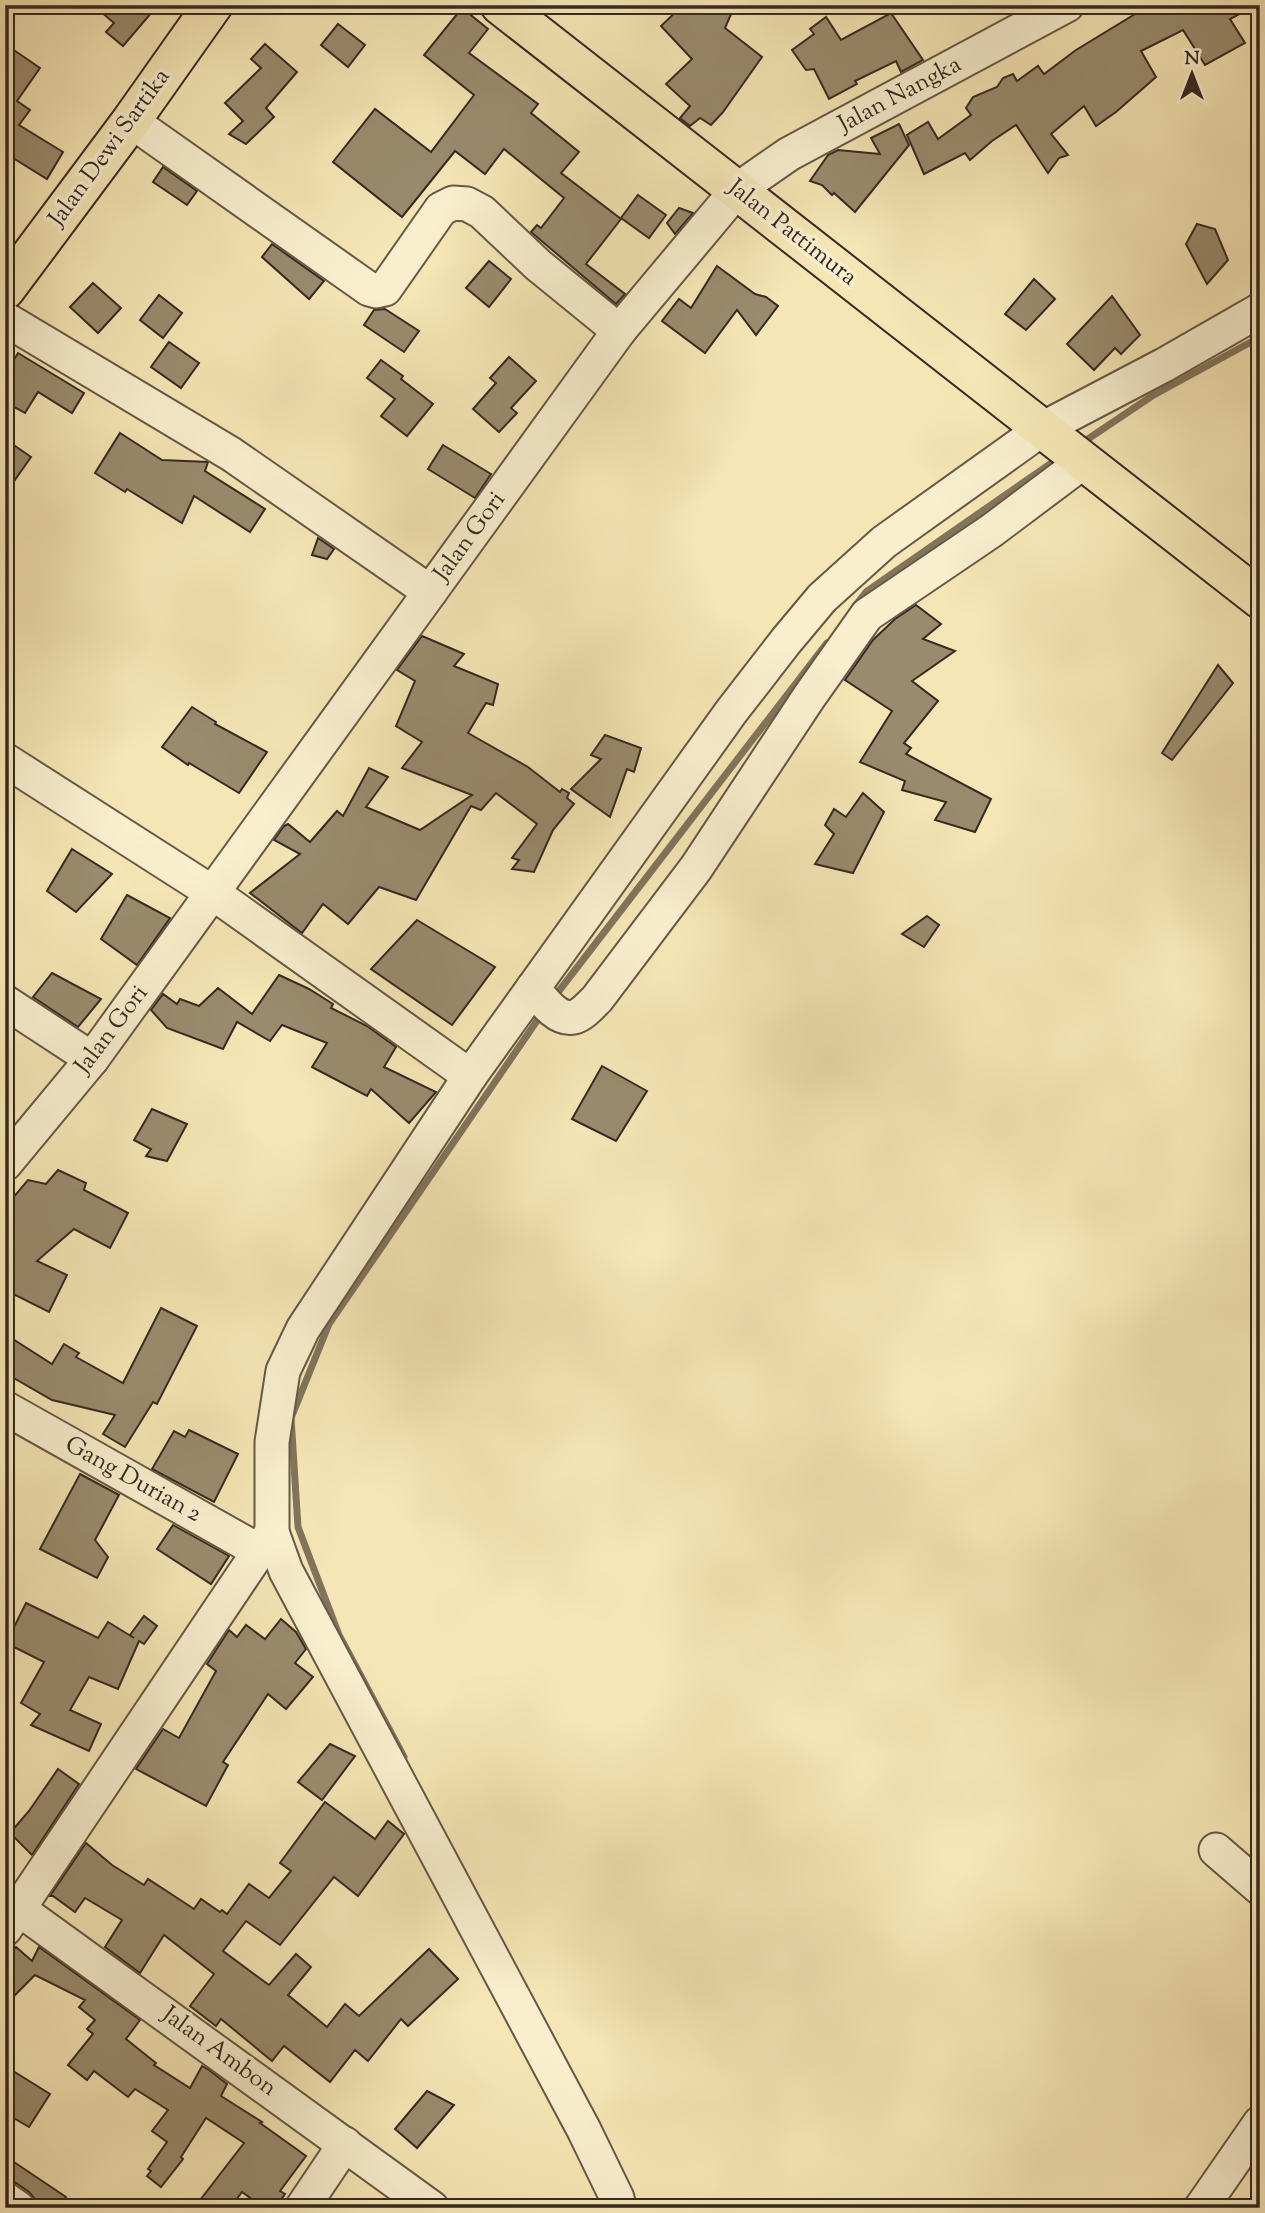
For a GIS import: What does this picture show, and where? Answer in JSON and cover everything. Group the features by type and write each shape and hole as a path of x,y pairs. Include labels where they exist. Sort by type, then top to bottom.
{"main road":[{"name":"Jalan Dewi Sartika","path":"5,289 131,121 213,5"},
{"name":"Jalan Pattimura","path":"500,5 1260,599"}],"street":[{"name":"Jalan Nangka","path":"737,190 789,155 1067,5"},
{"path":"131,121 369,289 385,289 441,209 453,203 467,204 482,212 538,265 619,331"},
{"name":"Jalan Gori","path":"5,1164 92,1059 619,331 737,190"},
{"path":"10,1912 266,1542 272,1442 283,1371 303,1329 470,1076 543,999 731,712 786,641 822,598 884,542 1043,429 1260,310"},
{"path":"5,318 231,454 430,593"},
{"path":"543,999 574,1017 597,999 696,868 809,697 867,615 991,531 1082,461"},
{"path":"9,768 213,893 470,1076"},
{"path":"5,1002 92,1059"},
{"name":"Gang Durian 2","path":"5,1408 266,1542"},
{"path":"266,1542 286,1571 584,2130 617,2197 619,2208"},
{"path":"1216,1850 1260,1888"},
{"name":"Jalan Ambon","path":"10,1912 345,2144 432,2208"},
{"path":"1200,2208 1260,2123"},
{"path":"302,2208 345,2144"},
{"path":"5,2199 18,2208"}],"building":[{"path":"93,5 158,5 123,46 106,32 114,23"},
{"path":"683,5 735,5 725,28 762,57 711,125 700,118 690,126 680,118 690,106 666,84 692,59 661,26"},
{"path":"1150,5 1256,5 1230,19 1245,43 1205,65 1183,30 1141,51 1156,77 1096,126 1084,106 1051,134 1068,155 1059,158 1048,173 1016,125 970,160 965,153 924,174 907,135 928,122 938,139 971,115 966,108 973,97 997,87 1003,78 1013,74 1017,81 1038,66 1044,74 1076,50"},
{"path":"462,8 488,29 469,53 538,104 531,113 579,152 561,173 621,219 586,264 625,294 616,304 531,232 537,225 541,228 564,198 504,149 485,174 455,151 402,217 333,162 375,109 431,152 474,95 424,55"},
{"path":"891,13 923,60 901,72 896,61 855,81 857,84 829,99 814,69 806,70 792,50 814,34 810,29 826,17 841,40"},
{"path":"338,24 365,45 348,67 321,45"},
{"path":"5,44 40,68 17,101 30,110 19,125 63,152 47,179 5,153"},
{"path":"265,44 297,72 266,108 274,117 246,144 229,134 243,121 225,103 261,68 251,59"},
{"path":"899,124 909,145 855,212 834,193 832,195 822,185 810,181 828,155 838,150 880,154 871,138"},
{"path":"163,167 197,191 187,205 153,182"},
{"path":"638,195 666,215 649,238 621,218"},
{"path":"679,208 693,213 675,234 667,223"},
{"path":"1197,224 1215,229 1228,260 1207,284 1186,244"},
{"path":"272,244 324,281 309,299 262,257"},
{"path":"489,261 511,279 489,307 466,288"},
{"path":"717,266 755,294 766,297 778,306 756,335 737,310 705,353 662,321 679,299 691,308"},
{"path":"1034,279 1055,299 1026,330 1005,314"},
{"path":"93,283 121,308 98,333 70,307"},
{"path":"159,295 182,313 163,338 140,320"},
{"path":"1112,296 1140,335 1121,354 1115,348 1094,370 1067,344"},
{"path":"385,309 419,331 404,352 364,325 374,310"},
{"path":"169,342 199,363 181,388 151,367"},
{"path":"18,353 84,393 72,413 38,392 25,413 5,402 5,374"},
{"path":"509,357 536,381 511,408 517,413 499,432 473,409 496,383 490,378"},
{"path":"381,360 433,404 407,436 381,416 395,399 367,378"},
{"path":"120,433 162,460 208,462 205,471 265,509 250,532 194,496 182,523 95,473"},
{"path":"5,439 31,457 5,494"},
{"path":"443,445 491,474 475,498 428,469"},
{"path":"318,538 334,549 327,559 312,555"},
{"path":"916,605 941,624 923,639 955,651 912,681 938,701 904,743 911,748 906,754 991,799 975,832 935,820 946,802 902,790 905,781 860,762 892,711 845,680 873,640 895,619"},
{"path":"422,636 464,654 454,666 498,684 493,705 486,703 468,733 528,767 560,792 562,789 569,793 567,798 574,804 553,830 534,872 512,869 519,860 512,858 537,824 496,793 481,810 471,806 416,900 379,887 348,924 323,904 302,933 250,893 300,854 274,840 284,826 288,824 310,842 337,811 343,816 369,768 388,777 366,807 420,830 472,795 402,768 422,742 396,726 415,681 397,670"},
{"path":"1218,665 1233,683 1172,760 1162,753"},
{"path":"192,707 216,722 215,724 267,752 239,793 189,763 188,765 162,747"},
{"path":"605,735 641,748 634,772 627,769 610,817 571,789 601,759 591,755"},
{"path":"863,793 884,812 853,873 815,864 834,834 825,825 834,809 846,817"},
{"path":"72,849 112,874 76,912 47,891"},
{"path":"127,895 170,918 137,965 101,939"},
{"path":"927,916 939,925 924,947 902,934"},
{"path":"417,920 495,967 452,1025 371,969"},
{"path":"52,973 101,999 78,1027 33,997"},
{"path":"279,975 309,989 333,1004 331,1008 367,1026 396,1047 384,1067 436,1092 409,1123 371,1089 367,1096 312,1067 327,1043 282,1025 270,1041 237,1022 223,1049 167,1028 151,1010 163,994 177,1004 180,999 199,1006 218,988 252,1014"},
{"path":"602,1066 647,1091 616,1141 572,1119"},
{"path":"152,1109 187,1124 167,1161 146,1156 151,1149 134,1140"},
{"path":"58,1170 86,1183 84,1190 128,1213 110,1248 74,1229 37,1261 67,1275 49,1312 5,1290 5,1207 28,1180 46,1184"},
{"path":"161,1308 197,1326 157,1404 153,1402 125,1447 103,1434 115,1415 52,1400 5,1373 5,1334 52,1364 64,1344 79,1353 76,1357 123,1383"},
{"path":"189,1430 238,1454 214,1502 152,1469 174,1431 185,1437"},
{"path":"80,1474 119,1495 95,1540 108,1557 97,1578 40,1549"},
{"path":"173,1525 229,1556 211,1584 157,1549"},
{"path":"26,1603 98,1638 108,1622 134,1638 130,1635 144,1616 157,1626 144,1644 139,1641 118,1689 89,1677 70,1710 101,1724 89,1751 31,1725 40,1714 21,1703 44,1662 6,1643"},
{"path":"281,1619 296,1632 306,1649 295,1663 313,1677 286,1709 268,1694 223,1762 228,1765 206,1806 136,1769 163,1729 179,1738 216,1671 207,1664 229,1630 237,1637 246,1625 265,1639"},
{"path":"330,1744 355,1756 322,1800 298,1782"},
{"path":"58,1769 79,1784 32,1855 10,1833"},
{"path":"325,1802 375,1839 388,1821 404,1834 358,1896 334,1877 280,1945 246,1921 223,1951 269,1985 296,1954 311,1967 288,1995 327,2027 345,2004 359,2016 429,1949 458,1979 408,2026 401,2019 368,2061 355,2050 330,2082 284,2046 272,2061 221,2019 216,2026 190,2006 214,1974 164,1935 140,1973 105,1947 122,1920 85,1898 75,1912 50,1896 86,1843 112,1865 144,1885 148,1879 194,1909 201,1899 227,1914 249,1884 269,1898 291,1871 280,1863"},
{"path":"16,1947 32,1961 39,1947 140,2020 126,2039 156,2063 154,2065 190,2088 202,2066 209,2070 227,2084 221,2096 262,2122 260,2123 306,2156 280,2191 285,2194 275,2208 264,2208 242,2192 230,2208 194,2208 244,2143 206,2118 181,2157 183,2159 161,2187 147,2176 151,2171 148,2169 167,2142 152,2131 168,2110 135,2089 128,2097 94,2071 87,2080 68,2065 93,2034 87,2029 95,2020 79,2007 85,2000 35,1975 5,2005 5,1958"},
{"path":"5,2066 50,2094 29,2127 5,2113"},
{"path":"427,2091 454,2105 417,2148 395,2129"},
{"path":"5,2156 66,2197 59,2208 37,2208 35,2199 29,2192 16,2183 5,2180"}],"waterway":[{"path":"1079,445 1152,396 1260,337"},
{"path":"855,606 867,591 1060,457"},
{"path":"552,1000 827,643"},
{"path":"404,1757 339,1635 298,1527 291,1418 329,1324 543,1012"}]}
